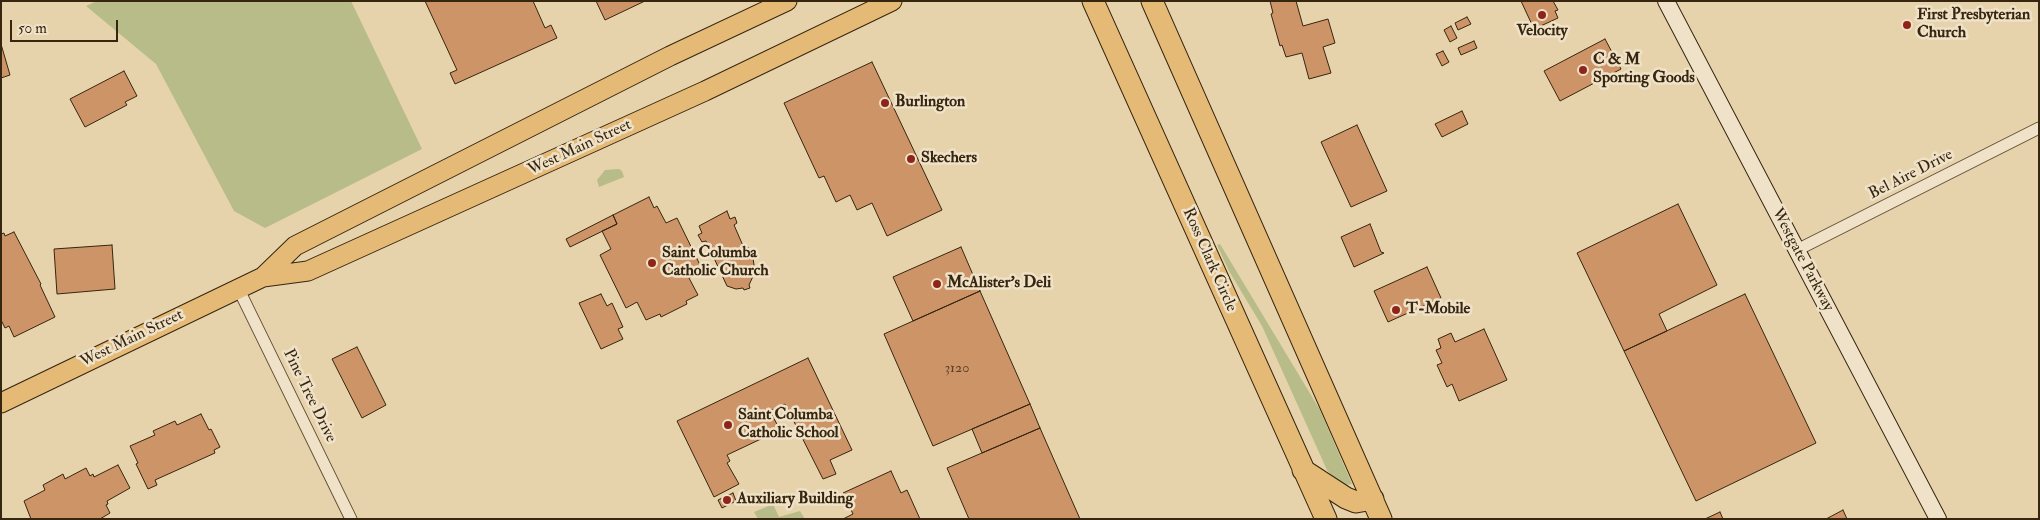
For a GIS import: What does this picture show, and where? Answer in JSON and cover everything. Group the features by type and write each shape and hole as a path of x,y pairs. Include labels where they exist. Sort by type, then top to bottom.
{"highway":[{"path":"1155,4 1382,519"},
{"name":"Ross Clark Circle","path":"1092,5 1326,519"},
{"path":"1303,470 1346,498 1356,502 1373,499"}],"main road":[{"name":"West Main Street","path":"263,277 295,246 670,56 787,1"},
{"name":"West Main Street","path":"1,403 238,288 263,277 308,271 705,91 892,1"},
{"name":"Westgate Parkway","path":"1666,1 1938,519"}],"street":[{"name":"Bel Aire Drive","path":"1797,250 2039,128"},
{"name":"Pine Tree Drive","path":"238,288 351,519"}],"green space":[{"path":"97,1 351,1 422,149 265,228 234,211 156,64 86,6"},
{"path":"619,169 624,177 599,187 597,180 605,170"},
{"path":"1220,244 1320,410 1352,484 1341,486 1327,470 1262,326 1229,271 1217,245"},
{"path":"773,504 779,517 800,511 805,519 758,519 754,512"}],"building":[{"path":"425,1 533,1 545,28 551,25 557,38 455,84 450,73 457,70"},
{"path":"596,1 645,1 605,20"},
{"path":"1270,1 1296,1 1303,26 1328,19 1335,43 1323,47 1331,73 1309,79 1302,53 1286,57 1282,45 1280,46 1271,14 1273,13"},
{"name":"Velocity","path":"1521,1 1553,1 1558,10 1555,11 1558,18 1534,29"},
{"path":"1467,17 1471,24 1458,30 1455,23"},
{"path":"1451,26 1457,38 1450,42 1444,30"},
{"name":"C & M Sporting Goods","path":"1605,39 1621,69 1560,101 1544,71"},
{"path":"1474,41 1477,48 1461,55 1458,48"},
{"path":"1,44 10,75 1,78"},
{"path":"1443,51 1449,62 1442,66 1436,54"},
{"path":"872,62 942,210 887,236 872,203 857,210 850,195 836,202 824,176 819,178 784,103"},
{"path":"124,71 137,96 125,102 127,105 85,127 70,99"},
{"path":"1462,111 1468,124 1442,137 1435,124"},
{"path":"1357,125 1387,191 1351,207 1321,142"},
{"name":"Saint Columba Catholic Church","path":"649,197 654,208 657,206 666,223 677,218 703,271 689,278 698,295 686,301 687,304 661,317 660,314 646,320 637,302 626,308 600,255 611,249 602,231 617,224 613,215"},
{"path":"1678,204 1717,285 1659,314 1667,331 1624,351 1577,253"},
{"path":"727,211 730,219 735,217 737,223 734,225 744,248 748,247 753,258 755,272 749,285 750,288 744,290 743,288 736,289 727,286 706,241 702,242 698,235 702,233 699,226"},
{"path":"613,215 617,224 570,247 566,239"},
{"path":"1370,224 1381,252 1384,253 1354,267 1341,237"},
{"path":"14,232 41,284 55,317 14,337 9,326 5,328 1,320 1,234 4,233 5,236"},
{"path":"112,245 115,289 57,294 54,249"},
{"name":"McAlister's Deli","path":"961,247 980,291 913,321 893,277"},
{"path":"1427,267 1441,298 1388,322 1374,291"},
{"path":"980,291 1030,404 933,446 884,334"},
{"path":"601,294 607,306 612,303 623,327 618,329 623,339 601,349 579,303"},
{"path":"1745,294 1816,443 1696,501 1624,351"},
{"path":"1484,329 1507,380 1459,401 1452,384 1447,387 1437,365 1442,363 1436,350 1441,348 1438,339 1451,333 1455,342"},
{"path":"357,347 386,405 362,418 332,359"},
{"name":"Saint Columba Catholic School","path":"808,358 852,450 830,460 836,474 823,479 785,404 770,411 780,430 727,455 730,461 727,463 739,484 714,497 677,421"},
{"path":"1030,404 1040,428 982,453 972,429"},
{"path":"201,414 220,447 214,450 215,453 155,480 157,485 148,489 130,446 155,435 153,431 175,421 177,425"},
{"path":"1040,428 1080,519 969,519 947,468"},
{"path":"118,465 130,488 107,501 108,504 106,505 110,513 100,519 31,519 24,501 45,490 43,485 63,474 65,479 86,468 90,476 93,474 94,477"},
{"path":"891,471 901,493 907,490 920,519 843,519 853,514 843,493"},
{"name":"Auxiliary Building","path":"733,493 736,501 722,508 718,500"},
{"path":"1843,510 1847,519 1826,519"},
{"path":"1720,512 1723,519 1705,519"}],"place":[{"name":"Velocity","path":"1542,15"},
{"name":"First Presbyterian Church","path":"1907,25"},
{"name":"C & M Sporting Goods","path":"1583,70"},
{"name":"Burlington","path":"885,103"},
{"name":"Skechers","path":"911,159"},
{"name":"Saint Columba Catholic Church","path":"652,263"},
{"name":"McAlister's Deli","path":"937,284"},
{"name":"T-Mobile","path":"1396,310"},
{"name":"Saint Columba Catholic School","path":"728,425"},
{"name":"Auxiliary Building","path":"727,500"}]}
